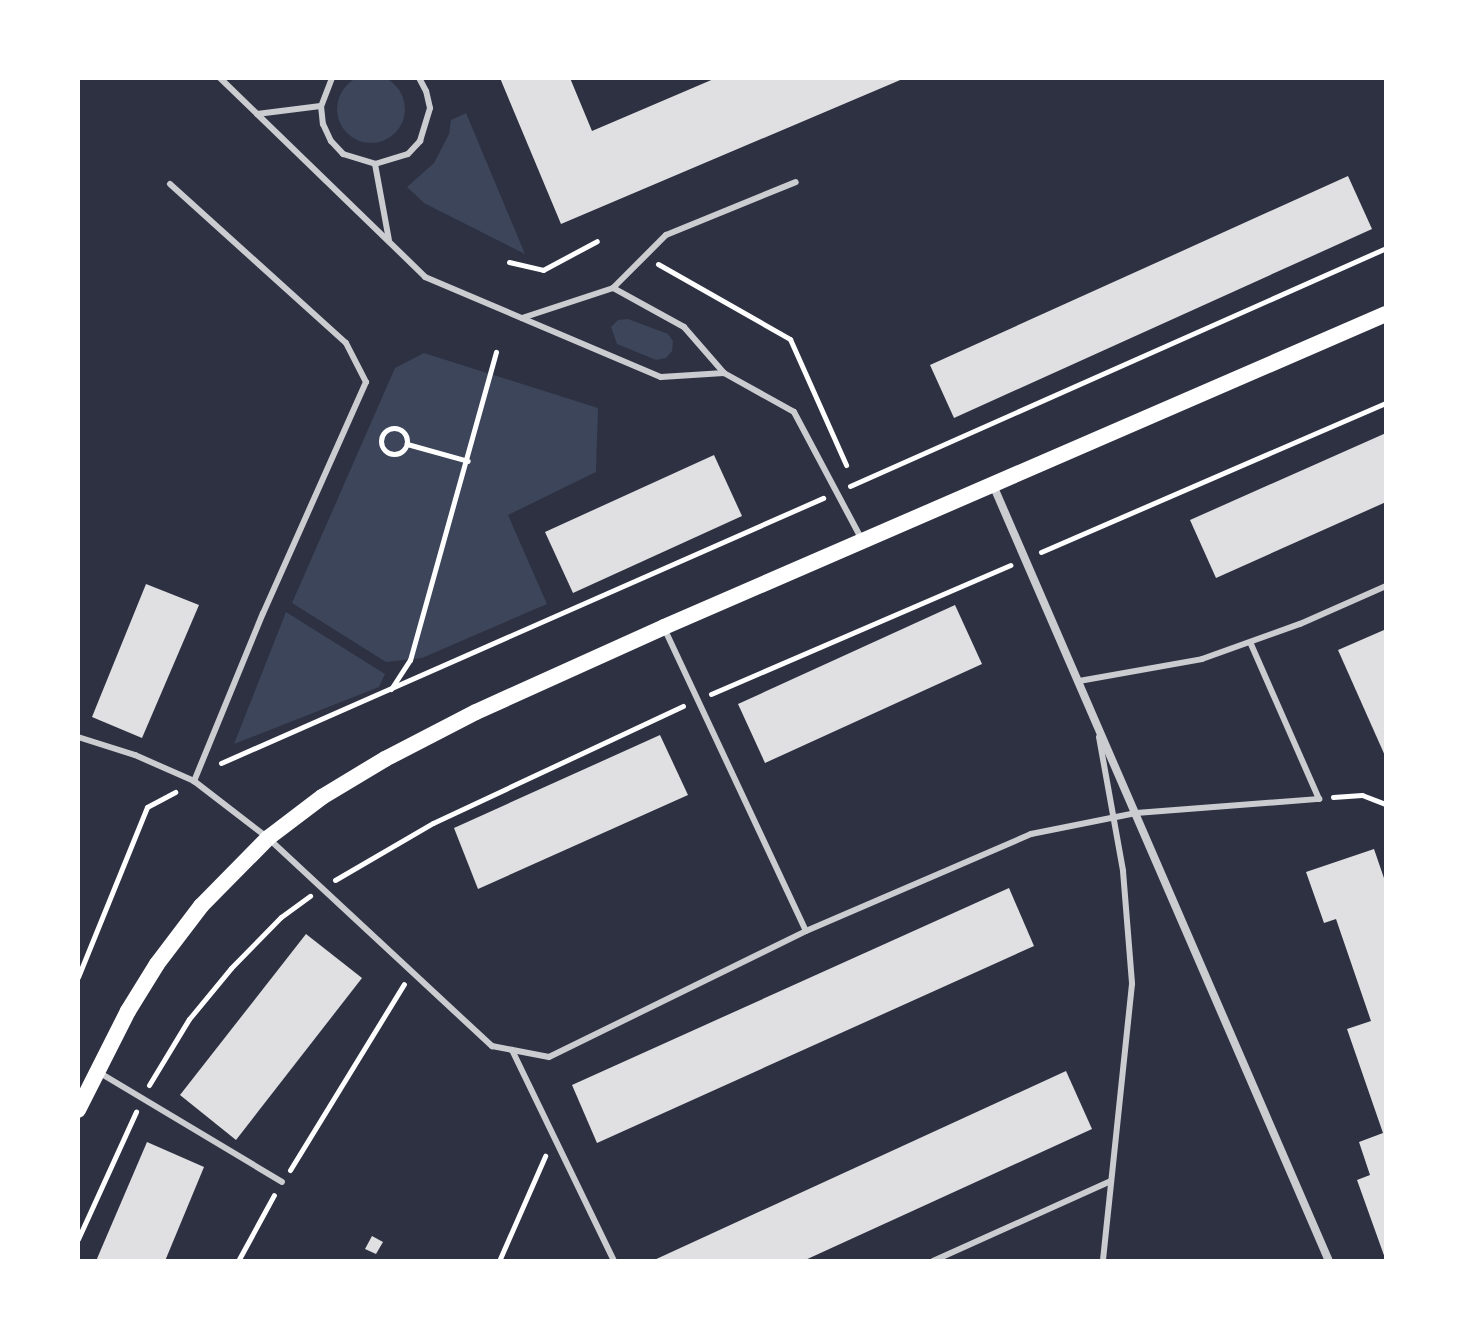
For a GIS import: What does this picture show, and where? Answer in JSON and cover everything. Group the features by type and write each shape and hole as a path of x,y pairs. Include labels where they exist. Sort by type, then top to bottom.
{"main road":[{"path":"78,1110 157,964 201,906 268,838 322,797 385,759 476,712 664,627 1386,314"}],"street":[{"path":"993,485 1329,1261"}],"lane":[{"path":"220,78 425,277 661,377 724,373"},
{"path":"332,78 321,106 323,124 331,141 343,154 375,164 408,154 420,141 428,125 430,108 419,78"},
{"path":"257,114 321,106"},
{"path":"375,164 389,241"},
{"path":"522,318 613,288 666,235 796,182"},
{"path":"170,184 346,343 366,382 263,613 194,781"},
{"path":"613,288 684,327 724,373 794,412 839,491 863,542"},
{"path":"1079,681 1202,659 1386,586"},
{"path":"664,627 806,931"},
{"path":"78,737 135,755 194,781 268,838 492,1046 549,1057 806,931 1031,834 1136,813 1319,799 1250,642"},
{"path":"1095,718 1123,871 1132,984 1101,1260"},
{"path":"512,1050 614,1261"},
{"path":"97,1072 282,1182"},
{"path":"933,1261 1111,1181"}],"path":[{"path":"509,262 543,270 597,241"},
{"path":"78,977 147,807 230,757 390,692 1386,248"},
{"path":"645,256 790,339 854,484"},
{"path":"390,692 410,660 496,352"},
{"path":"78,1239 142,1100 189,1019 231,968 281,917 321,888 433,823 699,699 1386,403"},
{"path":"391,428 400,429 406,435 407,444 403,451 391,453 382,446 382,437 391,428"},
{"path":"407,444 468,461"},
{"path":"1319,799 1362,795 1386,804"},
{"path":"238,1261 282,1182 411,972"},
{"path":"499,1261 554,1136"}],"shaded area":[{"path":"371,75 395,85 405,109 395,133 371,143 347,133 337,109 347,85"},
{"path":"466,113 525,254 424,203 407,187 434,163 449,134 451,120"},
{"path":"628,319 668,334 673,341 672,351 666,358 656,360 617,344 611,327 618,320"},
{"path":"424,353 598,408 596,472 508,515 547,604 422,658 386,662 292,603 395,368"},
{"path":"286,612 385,674 379,687 234,744"}],"building":[{"path":"500,78 570,78 592,131 716,78 905,78 561,224"},
{"path":"1348,176 1372,229 954,418 930,365"},
{"path":"1386,433 1386,502 1216,578 1190,520"},
{"path":"714,455 742,516 573,593 545,532"},
{"path":"146,584 199,605 142,738 92,717"},
{"path":"955,605 982,664 765,763 738,704"},
{"path":"1384,630 1386,635 1386,758 1338,650"},
{"path":"660,735 688,795 478,889 454,828"},
{"path":"1374,849 1386,884 1386,1261 1357,1180 1370,1175 1359,1142 1383,1133 1347,1029 1371,1021 1336,919 1324,923 1306,872"},
{"path":"1009,888 1034,946 597,1143 572,1085"},
{"path":"306,934 362,978 236,1140 180,1095"},
{"path":"1066,1071 1092,1129 803,1261 652,1261"},
{"path":"147,1142 204,1167 165,1261 96,1261"},
{"path":"372,1236 383,1242 376,1254 365,1249"}]}
